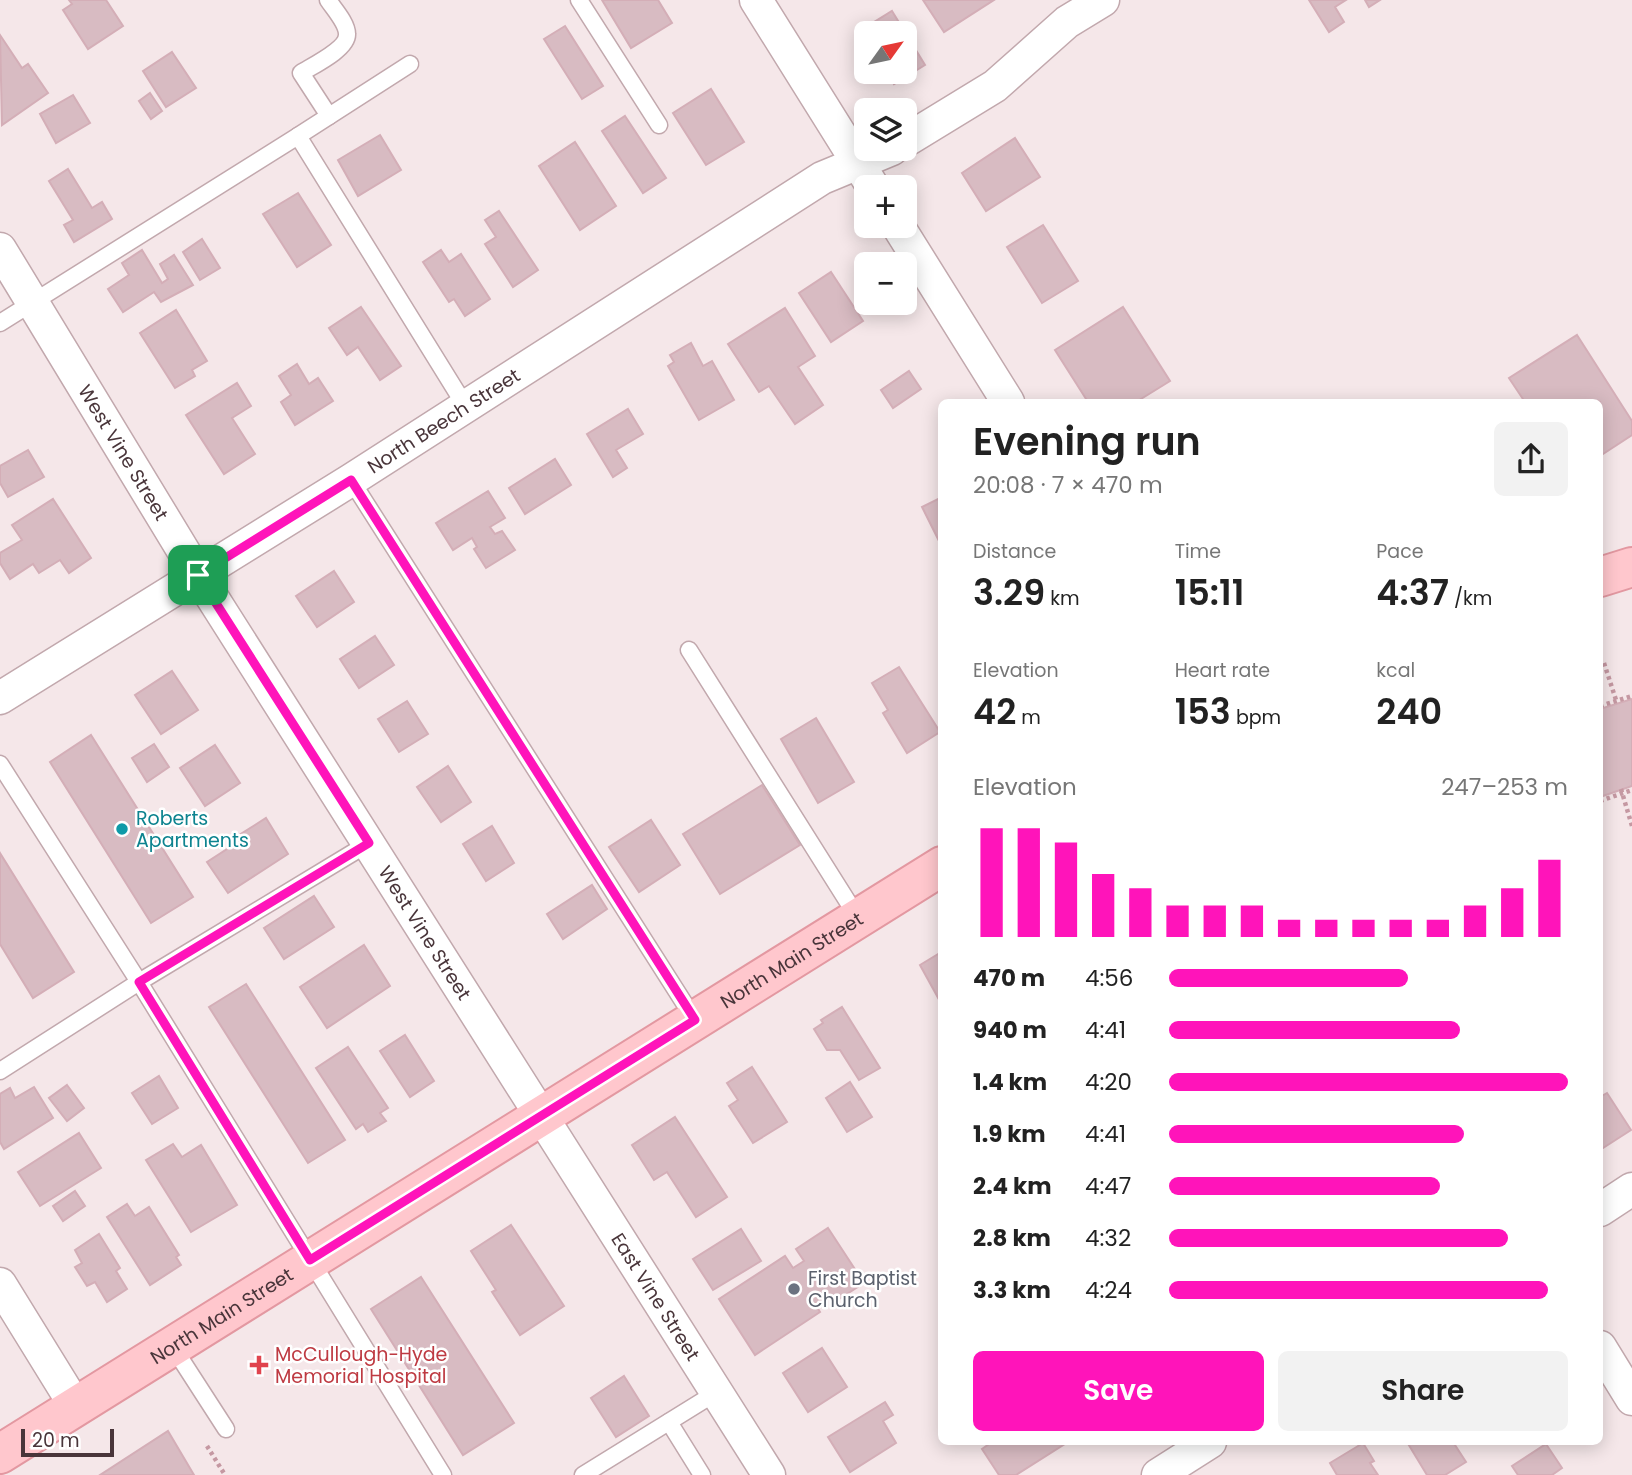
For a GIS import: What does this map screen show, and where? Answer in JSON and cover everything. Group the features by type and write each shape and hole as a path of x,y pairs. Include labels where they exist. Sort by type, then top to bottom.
{"main road":[{"path":"1603,576 1632,567"},
{"name":"North Main Street","path":"0,1454 938,868"}],"street":[{"path":"756,0 866,175"},
{"path":"917,134 995,86 1068,22 1103,0"},
{"name":"North Beech Street","path":"866,175 880,161"},
{"name":"North Beech Street","path":"0,698 351,480 822,178 854,176"},
{"path":"906,238 1006,399"},
{"name":"West Vine Street","path":"0,249 198,575 542,1116"},
{"name":"East Vine Street","path":"542,1116 769,1475"},
{"path":"1603,1208 1632,1189"},
{"path":"0,1283 76,1407"},
{"path":"1603,1352 1632,1399"},
{"path":"1158,1475 1204,1445"}],"lane":[{"path":"328,0 348,35 346,43 301,73 329,116"},
{"path":"579,0 659,125"},
{"path":"0,323 410,64"},
{"path":"298,136 466,407"},
{"path":"351,480 695,1020"},
{"path":"689,650 858,918"},
{"path":"0,764 139,982 443,1475"},
{"path":"0,1071 139,982 369,843"},
{"path":"173,1347 226,1429"},
{"path":"583,1475 717,1392"},
{"path":"669,1422 702,1475"}],"path":[{"path":"1604,663 1616,702"},
{"path":"1603,705 1632,696"},
{"path":"1603,800 1622,791 1632,790"},
{"path":"1622,791 1632,826"}],"building":[{"path":"69,0 106,0 123,26 88,49 63,10 72,4"},
{"path":"602,0 658,0 672,23 631,48"},
{"path":"923,0 994,0 944,32"},
{"path":"1309,0 1346,0 1335,7 1344,22 1329,32"},
{"path":"1365,0 1380,0 1369,7"},
{"path":"892,11 898,21 876,21"},
{"path":"565,26 603,86 582,99 544,39"},
{"path":"0,35 22,68 28,64 48,93 2,125"},
{"path":"172,52 196,88 166,107 143,71"},
{"path":"917,52 925,65 917,70"},
{"path":"711,89 744,142 706,165 673,113"},
{"path":"150,93 162,111 151,119 139,101"},
{"path":"73,95 90,123 56,143 40,114"},
{"path":"625,116 666,178 643,193 602,131"},
{"path":"380,135 401,170 358,196 338,160"},
{"path":"1015,138 1040,177 986,211 962,173"},
{"path":"575,142 616,206 580,230 539,166"},
{"path":"68,169 92,208 102,202 112,219 74,242 64,225 73,220 49,181"},
{"path":"298,193 331,245 297,267 263,214"},
{"path":"499,211 538,270 513,287 485,244 496,237 485,220"},
{"path":"1043,225 1078,281 1042,303 1007,247"},
{"path":"202,239 220,268 200,280 183,252"},
{"path":"142,250 162,283 168,279 160,264 174,255 193,285 161,302 154,292 123,312 108,289 129,275 122,263"},
{"path":"441,250 449,262 461,254 490,299 465,316 454,299 449,302 423,262"},
{"path":"831,272 854,307 854,315 859,315 863,321 831,342 799,293"},
{"path":"361,307 401,366 380,380 358,347 347,355 329,328"},
{"path":"1123,307 1170,381 1141,399 1086,399 1055,350"},
{"path":"785,308 815,356 798,367 823,405 795,424 769,386 759,392 728,344"},
{"path":"176,310 207,361 192,370 195,376 175,388 140,333"},
{"path":"1577,335 1632,421 1632,435 1603,454 1603,399 1523,399 1509,378"},
{"path":"691,343 703,366 712,361 734,400 699,420 668,366 674,362 670,355"},
{"path":"297,364 309,384 318,378 333,401 295,425 281,402 291,395 279,376"},
{"path":"909,371 921,389 893,408 881,390"},
{"path":"237,383 251,406 232,418 255,454 224,474 186,415"},
{"path":"628,409 643,434 616,450 627,468 613,477 587,434"},
{"path":"28,450 44,477 8,497 0,483 0,466"},
{"path":"555,459 571,485 525,514 509,488"},
{"path":"488,491 505,518 490,527 495,534 502,531 515,550 486,568 474,549 477,547 472,538 453,550 436,523"},
{"path":"53,499 91,558 69,573 60,560 39,573 33,564 10,579 0,563 0,553 22,540 12,525"},
{"path":"938,499 938,539 922,507"},
{"path":"334,571 354,602 317,627 296,596"},
{"path":"375,636 394,665 359,688 340,659"},
{"path":"899,667 938,729 938,733 907,753 883,713 888,710 872,683"},
{"path":"172,671 198,710 161,734 135,695"},
{"path":"1632,699 1632,786 1603,796 1603,708"},
{"path":"407,701 428,734 399,752 378,719"},
{"path":"816,718 854,782 818,803 781,739"},
{"name":"Roberts Apartments","path":"91,735 193,897 151,923 50,762"},
{"path":"154,744 169,767 147,782 132,758"},
{"path":"215,745 240,783 205,806 180,768"},
{"path":"448,766 471,802 441,822 417,787"},
{"path":"762,785 800,845 720,894 683,834"},
{"path":"266,818 288,854 228,893 207,862 230,847 228,842"},
{"path":"651,820 680,865 639,892 609,847"},
{"path":"492,826 514,863 486,881 463,844"},
{"path":"0,853 74,972 33,998 0,944"},
{"path":"592,885 607,909 563,939 547,914"},
{"path":"314,896 334,927 284,959 264,928"},
{"path":"364,945 390,986 327,1028 300,987"},
{"path":"938,954 938,998 920,965"},
{"path":"246,984 345,1140 308,1163 209,1007"},
{"path":"842,1007 880,1068 859,1080 840,1050 827,1050 814,1029 823,1023 821,1020"},
{"path":"405,1035 434,1081 410,1097 380,1051"},
{"path":"348,1047 388,1108 380,1113 386,1121 368,1132 363,1124 356,1129 316,1068"},
{"path":"752,1067 787,1122 753,1143 729,1106 738,1100 727,1083"},
{"path":"159,1076 178,1108 152,1124 132,1093"},
{"path":"850,1082 872,1117 847,1132 826,1098"},
{"path":"67,1085 84,1108 67,1121 49,1098"},
{"path":"34,1087 53,1118 4,1149 0,1142 0,1094 10,1088 15,1098"},
{"path":"1607,1093 1631,1130 1603,1148 1603,1095"},
{"path":"675,1117 727,1197 696,1217 667,1172 654,1180 632,1145"},
{"path":"79,1133 101,1168 40,1206 18,1172"},
{"path":"173,1144 182,1157 201,1145 237,1205 191,1232 146,1160"},
{"path":"75,1191 85,1206 63,1221 53,1206"},
{"path":"127,1204 135,1216 149,1207 179,1255 176,1257 181,1265 150,1285 107,1217"},
{"path":"511,1225 564,1306 520,1335 492,1292 496,1290 471,1251"},
{"name":"First Baptist Church","path":"828,1228 864,1283 833,1303 828,1296 815,1304 820,1312 755,1355 719,1299 785,1256 793,1268 804,1261 796,1249"},
{"path":"741,1229 761,1261 713,1290 693,1259"},
{"path":"99,1234 120,1268 116,1271 127,1289 107,1302 95,1282 87,1286 75,1267 82,1263 75,1250"},
{"path":"421,1277 514,1423 463,1455 371,1309"},
{"path":"822,1348 847,1387 808,1412 783,1373"},
{"path":"624,1376 649,1416 616,1437 591,1398"},
{"path":"885,1402 893,1415 883,1421 896,1443 850,1472 828,1437"},
{"path":"168,1431 194,1475 100,1475"},
{"path":"988,1445 1063,1445 1016,1475 999,1475 982,1449"},
{"path":"1360,1445 1364,1445 1374,1461 1370,1463 1378,1475 1337,1475 1330,1463"},
{"path":"1409,1445 1455,1445 1466,1462 1445,1475 1427,1475"},
{"path":"1547,1445 1562,1468 1552,1475 1518,1475 1512,1466"}],"place":[{"name":"Roberts Apartments","path":"122,829"},
{"name":"First Baptist Church","path":"794,1289"},
{"name":"McCullough-Hyde Memorial Hospital","path":"259,1365"}],"route":[{"path":"351,480 695,1020 310,1260 139,982 369,843 198,575 351,480"}]}
